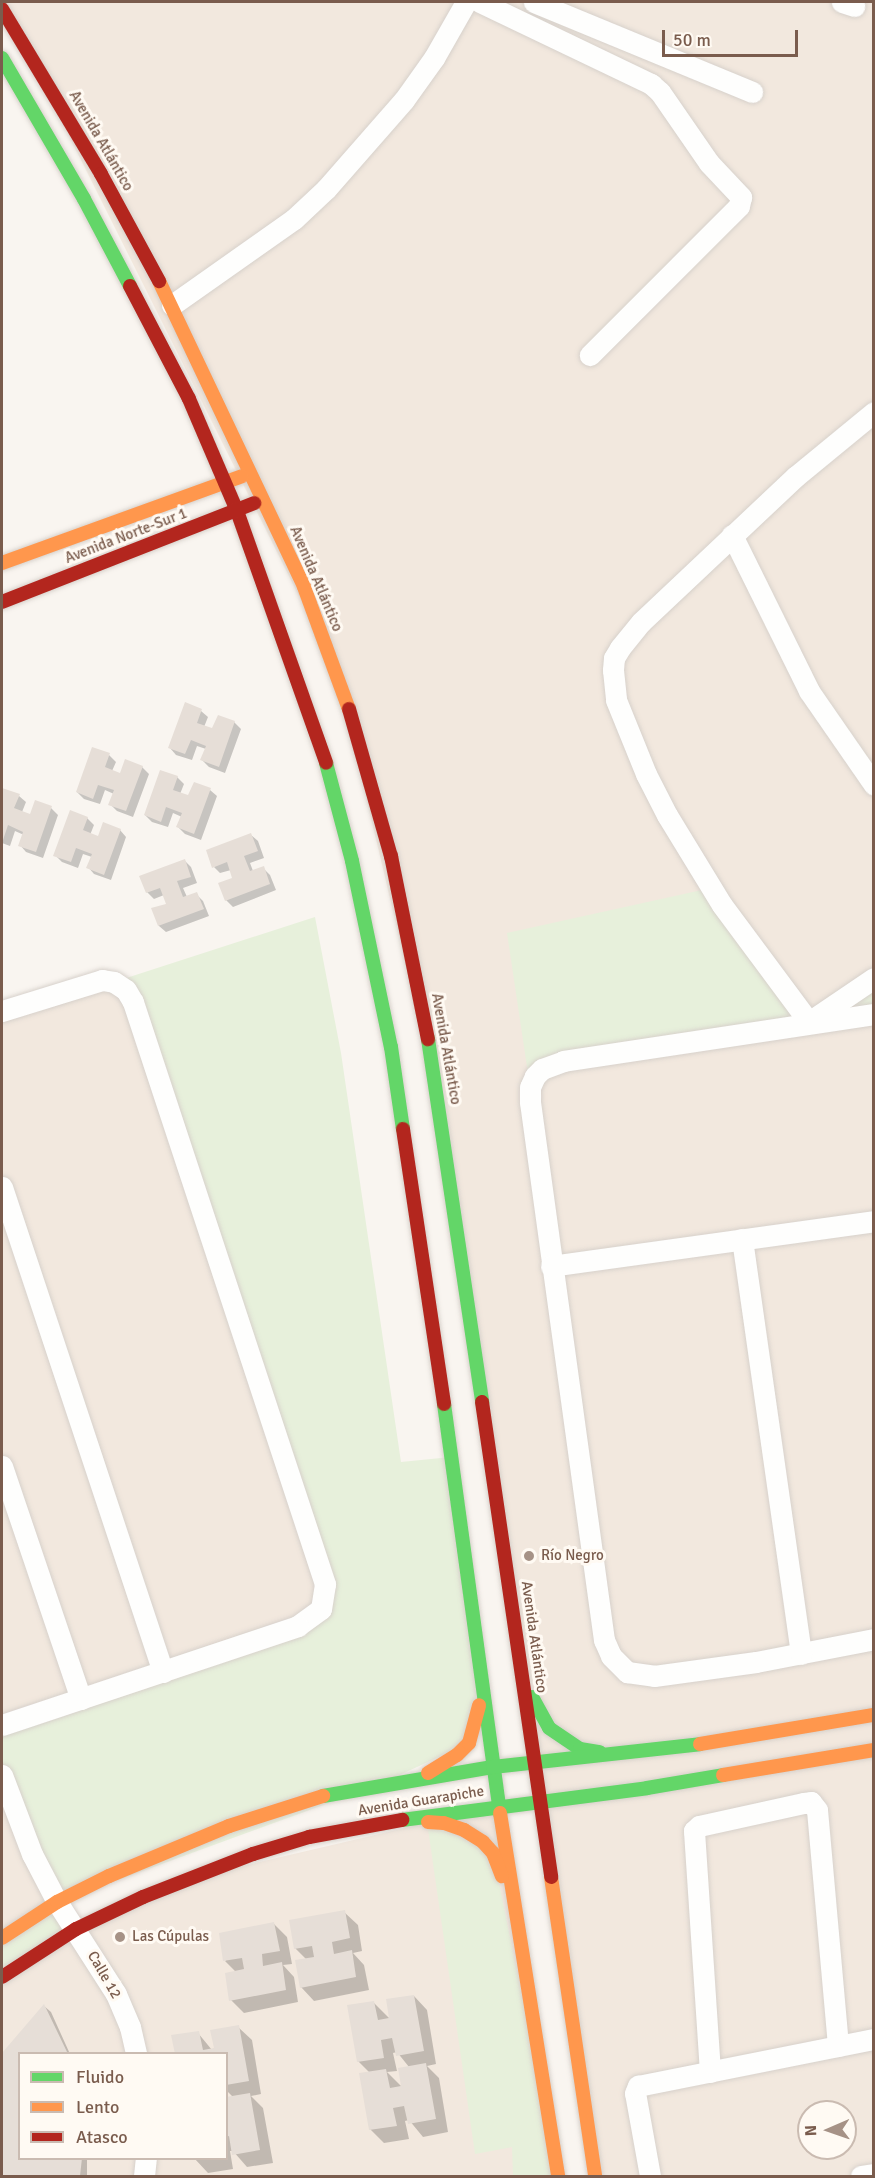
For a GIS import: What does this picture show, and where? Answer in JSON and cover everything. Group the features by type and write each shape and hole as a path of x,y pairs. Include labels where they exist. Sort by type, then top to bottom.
{"main road":[{"name":"Avenida Atlántico","path":"2,9 96,164 172,305 304,588 336,670 364,756 398,888 441,1114 595,2176"},
{"path":"2,58 84,200 151,323 189,399 237,511 328,768 371,943 391,1047 493,1767 558,2176"},
{"name":"Avenida Norte-Sur 1","path":"2,562 250,473"},
{"name":"Avenida Norte-Sur 1","path":"2,602 262,500"},
{"path":"522,1667 540,1715 549,1728 580,1749 612,1754"},
{"path":"408,1780 442,1766 468,1743 475,1728 481,1676"},
{"name":"Avenida Guarapiche","path":"2,1938 57,1902 109,1876 229,1826 327,1796 408,1780 493,1767 716,1742 873,1715"},
{"name":"Avenida Guarapiche","path":"2,1977 76,1929 143,1897 254,1854 309,1837 401,1820 714,1778 873,1750"},
{"path":"570,1814 602,1793"},
{"path":"401,1820 444,1823 483,1842 497,1862 517,1919"},
{"path":"548,1857 559,1829"}],"street":[{"path":"172,305 294,219 326,189 404,100 434,58 466,2"},
{"path":"480,2 651,84 660,92 709,164 741,197 739,206 590,355"},
{"path":"534,2 752,92"},
{"path":"809,1023 722,905 667,815 616,700 613,684 614,658 641,622 732,534 873,412"},
{"path":"732,534 809,691 873,784"},
{"path":"809,1023 873,978"},
{"path":"2,1011 102,980 114,982 126,990 133,1002 322,1569 324,1599 321,1609 310,1619 277,1634 2,1725"},
{"path":"873,1014 578,1058 542,1069 535,1076 530,1087 551,1266 604,1640 611,1656 627,1672 654,1676 801,1654 873,1639"},
{"path":"2,1187 163,1672"},
{"path":"551,1266 873,1221"},
{"path":"742,1239 801,1654"},
{"path":"2,1466 81,1699"},
{"name":"Calle 12","path":"2,1775 32,1854 57,1902 116,1994 130,2027 136,2052"},
{"path":"710,2072 694,1832 699,1826 804,1803 815,1805 817,1810 838,2046"},
{"path":"650,2176 635,2093 638,2086 873,2039"},
{"path":"144,2176 146,2160"},
{"path":"861,2176 873,2174"}],"shaded area":[{"path":"2,2 873,2 873,2176 595,2176 441,1114 336,670"},
{"path":"88,982 126,990 322,1569 321,1609 2,1725 2,1011"},
{"path":"2,1775 57,1902 2,1938"},
{"path":"499,1806 558,2176 2,2176 2,1977 183,1880"}],"green space":[{"path":"711,888 809,1022 873,978 873,1014 578,1058 530,1087 507,933"},
{"path":"315,917 341,1053 401,1462 451,1457 481,1675 469,1743 378,1785 58,1902 76,1929 2,1977 2,1938 57,1902 2,1775 2,1725 277,1634 325,1599 137,1015 114,982"},
{"path":"427,1822 493,1853 558,2176 513,2176 512,2147 475,2154"}],"building":[{"path":"185,702 202,709 197,723 212,728 218,715 235,721 219,767 200,760 206,746 191,740 185,754 168,748"},
{"path":"92,747 110,753 105,767 120,773 125,759 143,766 126,811 108,805 114,790 98,785 93,799 76,792"},
{"path":"160,770 178,776 173,790 188,795 194,782 211,788 194,834 176,827 182,813 166,807 161,822 144,815"},
{"path":"2,788 20,794 14,808 30,814 35,800 52,806 36,852 18,846 23,832 8,825 2,843"},
{"path":"70,810 88,817 83,830 98,836 103,822 121,829 104,875 86,868 92,854 76,848 71,862 53,856"},
{"path":"251,833 258,851 244,856 250,871 264,866 270,884 225,901 218,883 232,878 227,862 212,868 206,850"},
{"path":"185,859 191,877 177,881 183,897 197,892 204,909 158,926 151,908 166,904 160,888 146,893 139,876"},
{"path":"345,1910 350,1938 332,1942 334,1954 352,1950 356,1977 300,1988 295,1960 314,1957 312,1946 294,1949 289,1920"},
{"path":"274,1922 280,1951 262,1954 263,1966 282,1962 286,1990 229,2001 225,1973 244,1969 242,1958 223,1961 219,1933"},
{"path":"414,1995 424,2051 396,2056 392,2038 381,2040 384,2058 357,2062 347,2005 374,2001 378,2020 389,2018 386,1999"},
{"path":"44,2004 67,2052 18,2052 18,2160 82,2160 80,2176 2,2176 2,2053"},
{"path":"239,2025 249,2081 228,2085 228,2052 175,2052 171,2035 199,2031 203,2050 214,2048 210,2030"},
{"path":"426,2063 436,2119 408,2124 404,2106 393,2108 397,2126 369,2130 359,2073 386,2069 390,2088 401,2086 398,2068"},
{"path":"250,2093 260,2150 232,2155 228,2136 228,2097"}],"traffic: fast":[{"path":"2,58 84,199 130,286"},
{"path":"326,763 352,861 391,1047 403,1129"},
{"path":"428,1039 482,1402"},
{"path":"444,1404 500,1813"},
{"path":"532,1697 549,1728 580,1749 600,1752"},
{"path":"323,1796 493,1767 700,1744"},
{"path":"402,1820 647,1788 723,1775"}],"traffic: slow":[{"path":"159,281 304,587 349,709"},
{"path":"2,563 242,476"},
{"path":"428,1773 457,1755 469,1743 479,1705"},
{"path":"700,1744 874,1715"},
{"path":"723,1775 874,1750"},
{"path":"2,1938 57,1902 109,1876 229,1826 323,1796"},
{"path":"500,1813 558,2176"},
{"path":"428,1822 444,1823 464,1830 483,1842 493,1853 502,1876"},
{"path":"551,1877 595,2176"}],"traffic: jam":[{"path":"2,9 101,174 159,281"},
{"path":"130,286 189,399 237,511 326,763"},
{"path":"2,602 254,503"},
{"path":"349,709 391,856 428,1039"},
{"path":"403,1129 444,1404"},
{"path":"482,1402 551,1877"},
{"path":"2,1977 76,1929 143,1897 253,1854 309,1837 402,1820"}],"place":[{"name":"Río Negro","path":"529,1556"},
{"name":"Las Cúpulas","path":"120,1937"}]}
